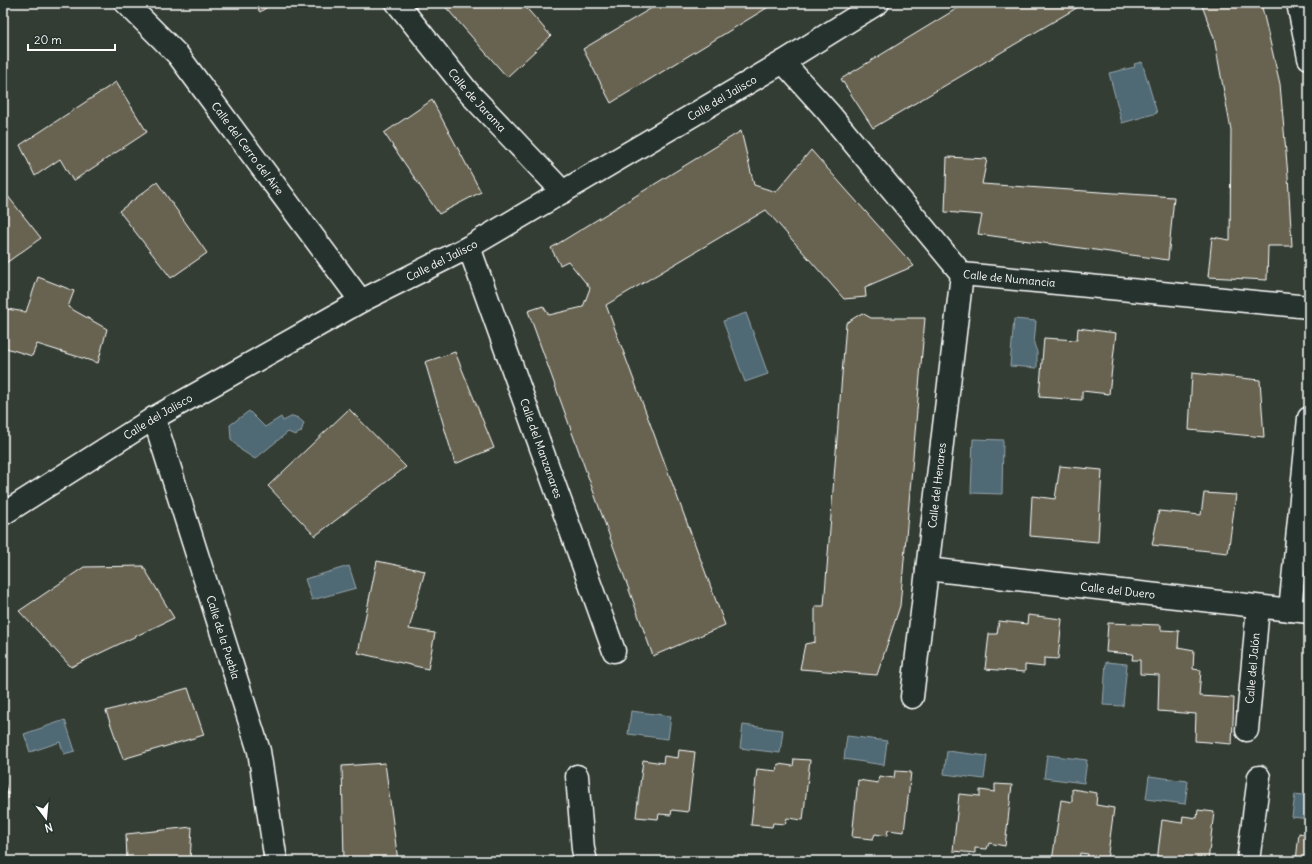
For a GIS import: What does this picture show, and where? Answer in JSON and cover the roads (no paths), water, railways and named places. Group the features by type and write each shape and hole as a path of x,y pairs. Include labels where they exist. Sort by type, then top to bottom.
{"street":[{"name":"Calle del Cerro del Aire","path":"126,3 178,55 361,300"},
{"name":"Calle de Jarama","path":"397,3 469,93 563,192"},
{"name":"Calle del Jalisco","path":"3,514 154,418 361,300 469,247 783,62 878,3"},
{"path":"1298,3 1309,58"},
{"name":"Calle de Numancia","path":"783,62 828,112 962,274 1309,307"},
{"name":"Calle del Manzanares","path":"469,247 614,651"},
{"name":"Calle del Henares","path":"912,697 962,274"},
{"name":"Calle de la Puebla","path":"154,418 259,751 276,861"},
{"path":"1300,611 1309,418"},
{"name":"Calle del Duero","path":"927,569 1300,611"},
{"name":"Calle del Jalón","path":"1247,730 1258,607"},
{"path":"577,776 582,849 586,861"},
{"path":"1248,861 1259,777"}],"water":[{"path":"1142,62 1157,113 1122,123 1109,73 1135,67 1134,64"},
{"path":"746,313 768,374 745,382 723,321"},
{"path":"1014,319 1036,321 1034,344 1037,352 1037,368 1010,366"},
{"path":"249,411 265,427 281,417 283,421 293,416 304,423 301,432 295,435 288,432 255,459 241,450 231,439 230,425"},
{"path":"973,439 1003,440 1002,494 971,493"},
{"path":"349,566 356,588 312,600 305,579"},
{"path":"1106,662 1127,664 1123,706 1103,705"},
{"path":"631,711 671,716 668,739 628,734"},
{"path":"65,720 75,751 64,754 60,742 30,752 24,734"},
{"path":"743,725 783,730 780,753 740,748"},
{"path":"847,736 887,741 884,765 844,759"},
{"path":"947,751 987,756 984,779 944,774"},
{"path":"1047,755 1087,760 1084,783 1044,778"},
{"path":"1149,776 1188,781 1185,804 1146,799"},
{"path":"1295,794 1309,796 1309,819 1292,817"}]}
